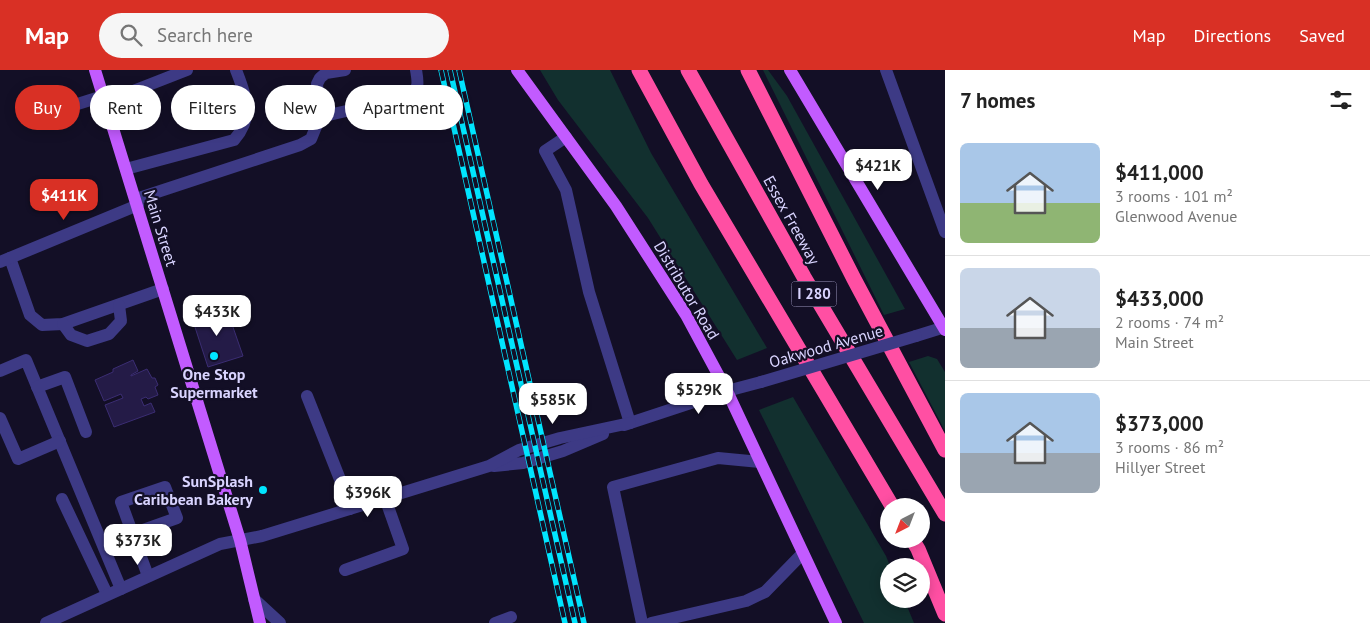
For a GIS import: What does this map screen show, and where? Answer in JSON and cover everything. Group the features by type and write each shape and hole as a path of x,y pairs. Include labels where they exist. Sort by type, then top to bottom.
{"highway":[{"name":"I 280","path":"638,70 701,184 887,498"},
{"name":"Essex Freeway","path":"688,70 804,277 945,514"},
{"path":"748,70 854,279 945,450"},
{"path":"917,548 945,614"}],"main road":[{"name":"Main Street","path":"95,70 100,85"},
{"name":"Distributor Road","path":"517,70 616,206 686,316 727,391 836,623"},
{"path":"790,70 944,328"},
{"name":"Main Street","path":"114,130 240,540 260,623"}],"street":[{"path":"145,85 188,70"},
{"path":"126,169 234,140 244,129 247,110 245,92 236,70"},
{"path":"317,85 320,78 326,73 346,70"},
{"path":"335,114 412,96 417,91 418,85 416,70"},
{"path":"886,70 945,232"},
{"path":"163,289 63,324 42,325 30,315 5,260 137,202 300,145 311,138 314,130"},
{"path":"566,137 545,151 566,190 594,313 630,423"},
{"path":"63,324 71,335 87,341 109,334 121,321 119,304"},
{"name":"Oakwood Avenue","path":"46,623 220,544 262,536 489,466 523,463 555,453 630,423 727,391 944,328"},
{"path":"0,371 26,360 120,588"},
{"path":"37,387 65,378 86,432"},
{"path":"307,396 350,509"},
{"path":"0,418 18,459 60,441"},
{"path":"642,623 613,487 718,458 760,462"},
{"path":"132,534 177,518 165,487 121,502 132,534 148,576"},
{"path":"345,570 403,549 385,498"},
{"path":"62,499 107,594"},
{"path":"651,623 746,602 765,592 803,553"},
{"path":"254,599 280,623"},
{"path":"495,623 511,617"}],"green space":[{"path":"540,70 610,70 651,153 767,348 737,360 648,218 558,100"},
{"path":"763,70 768,70 787,96 905,309 884,315"},
{"path":"928,356 937,359 945,372 945,431 909,362"},
{"path":"793,397 886,556 887,558 880,558 880,608 908,608 914,623 864,623 759,410"}],"building":[{"path":"226,307 243,356 208,367 192,318"},
{"path":"133,360 138,371 131,376 147,369 158,385 155,387 158,395 148,399 146,397 141,399 144,406 151,403 155,412 114,427 105,405 123,398 121,394 104,401 95,380"}],"railway":[{"path":"441,70 565,623"},
{"path":"450,70 575,623"},
{"path":"459,70 584,623"}],"place":[{"name":"One Stop Supermarket","path":"214,356"},
{"name":"SunSplash Caribbean Bakery","path":"263,490"}]}
